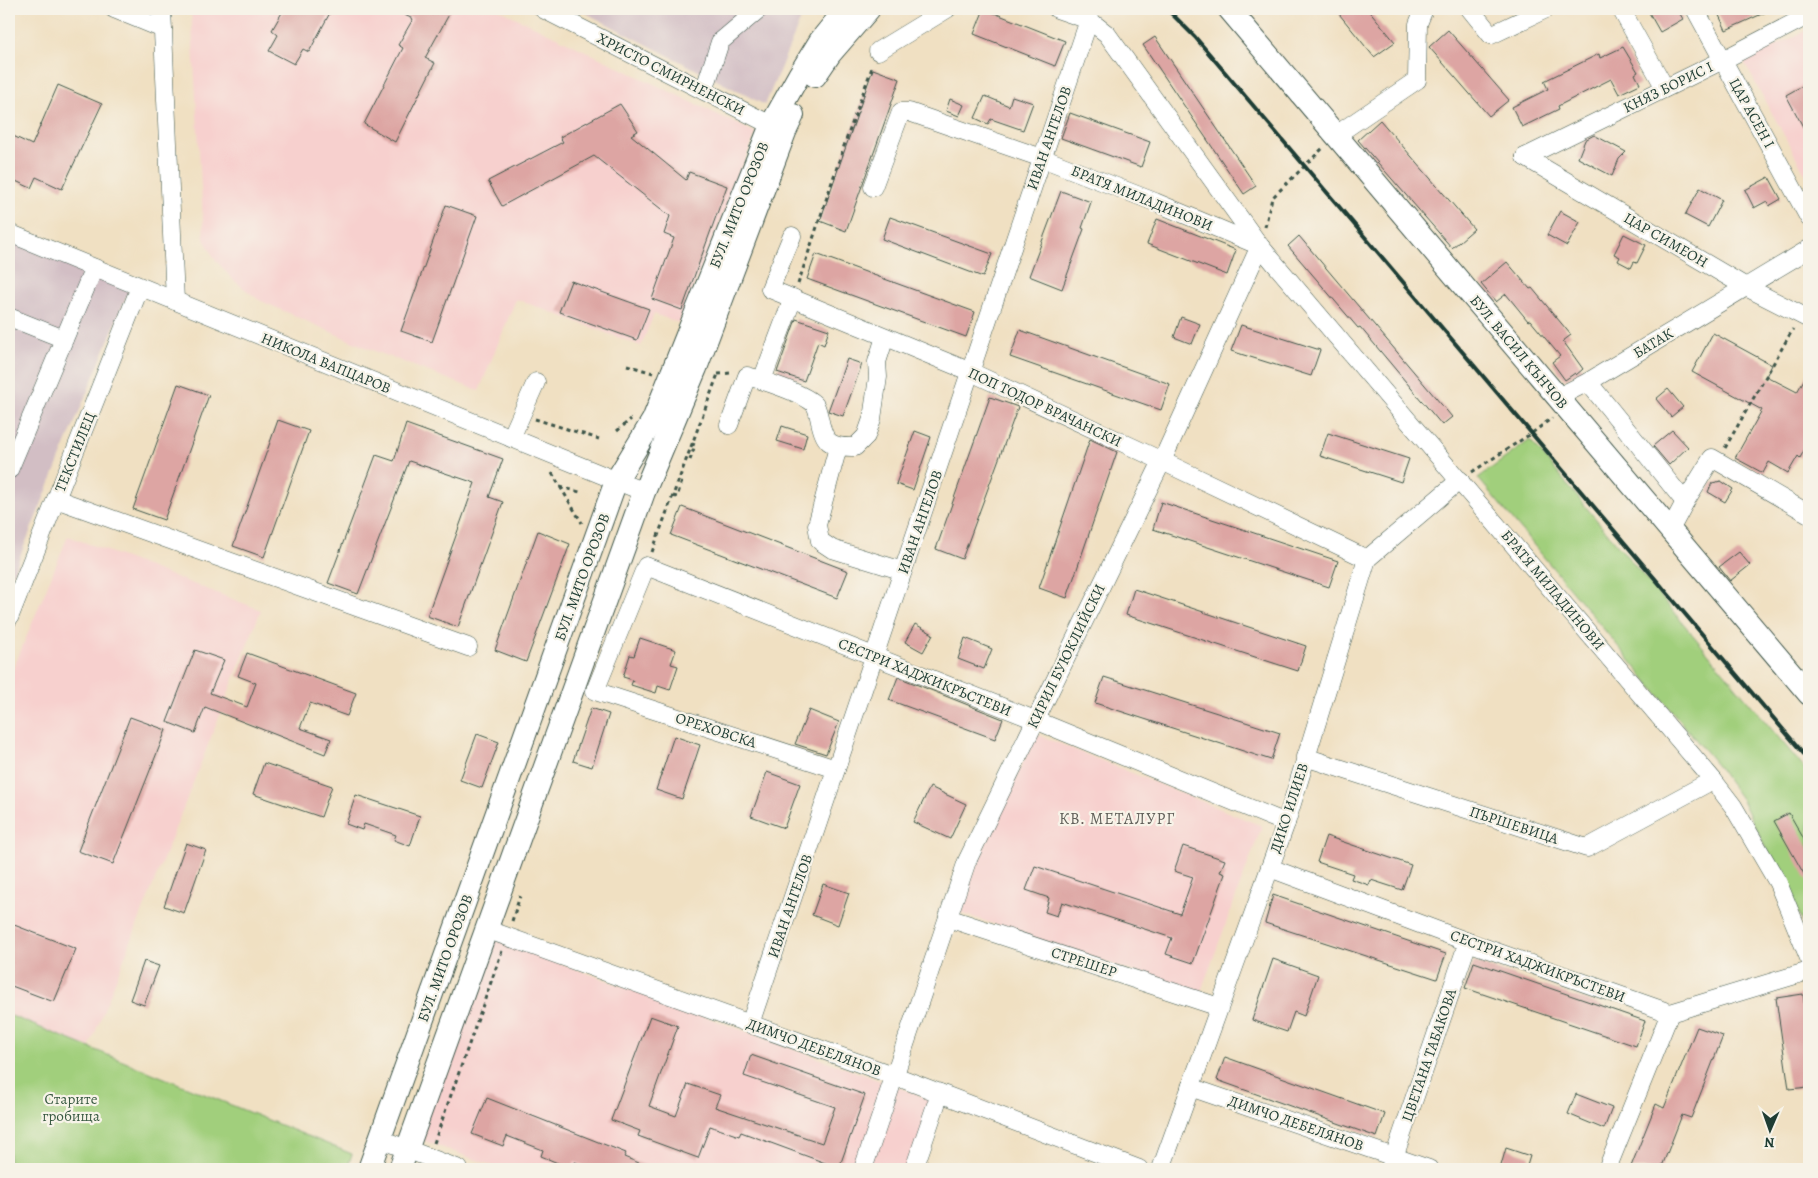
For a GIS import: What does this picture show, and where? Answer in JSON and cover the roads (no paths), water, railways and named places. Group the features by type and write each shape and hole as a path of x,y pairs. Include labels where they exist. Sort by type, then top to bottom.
{"main road":[{"name":"БУЛ. МИТО ОРОЗОВ","path":"369,1169 616,481 653,420 771,125 820,41 846,9"},
{"name":"БУЛ. МИТО ОРОЗОВ","path":"403,1159 644,492 696,368 789,123 812,80 830,54 869,9"},
{"name":"БУЛ. ВАСИЛ КЪНЧОВ","path":"1230,9 1809,694"}],"street":[{"path":"114,9 163,29"},
{"path":"162,9 175,301"},
{"name":"ХРИСТО СМИРНЕНСКИ","path":"543,9 771,125"},
{"path":"704,91 720,42 759,9"},
{"path":"878,51 947,9"},
{"name":"БРАТЯ МИЛАДИНОВИ","path":"1057,9 1089,20 1107,34 1260,246 1713,780 1733,806 1778,883 1809,958"},
{"path":"1336,135 1417,80 1418,24 1424,9"},
{"path":"1470,9 1491,35 1546,9"},
{"path":"1621,9 1665,88"},
{"name":"ЦАР АСЕН I","path":"1695,9 1809,218"},
{"name":"КНЯЗ БОРИС I","path":"1525,157 1723,60 1809,15"},
{"name":"ИВАН АНГЕЛОВ","path":"750,1024 1089,20"},
{"name":"БРАТЯ МИЛАДИНОВИ","path":"872,187 901,112 909,112 1042,158 1260,246"},
{"name":"ЦАР СИМЕОН","path":"1525,157 1746,287 1809,319"},
{"name":"НИКОЛА ВАПЦАРОВ","path":"9,233 644,492"},
{"name":"ПОП ТОДОР ВРАЧАНСКИ","path":"792,236 770,289 971,372 1367,559"},
{"name":"КИРИЛ БУЮКЛИЙСКИ","path":"863,1169 967,861 1162,461 1260,246"},
{"name":"БАТАК","path":"1562,402 1588,382 1809,250"},
{"path":"9,470 94,268"},
{"name":"ТЕКСТИЛЕЦ","path":"9,618 140,287"},
{"path":"762,380 793,298"},
{"path":"9,317 64,339"},
{"path":"729,425 747,376 806,398 816,406 822,434 838,447 855,447 866,436 872,419 878,377 877,362 885,337"},
{"path":"512,438 536,382"},
{"path":"1588,382 1685,502"},
{"path":"838,447 817,525 820,541 832,549 903,571"},
{"path":"1670,530 1712,458 1809,514"},
{"path":"1367,559 1460,480"},
{"path":"56,499 468,647"},
{"name":"ДИКО ИЛИЕВ","path":"1161,1169 1286,823 1367,559"},
{"name":"СЕСТРИ ХАДЖИКРЪСТЕВИ","path":"595,691 646,566 1035,720 1286,823"},
{"name":"ОРЕХОВСКА","path":"595,691 836,769"},
{"name":"ПЪРШЕВИЦА","path":"1305,757 1587,848 1713,780"},
{"name":"СЕСТРИ ХАДЖИКРЪСТЕВИ","path":"1270,868 1468,942 1670,1013"},
{"name":"СТРЕШЕР","path":"948,918 1220,1007"},
{"name":"ДИМЧО ДЕБЕЛЯНОВ","path":"486,929 894,1076 1139,1169"},
{"name":"ЦВЕТАНА ТАБАКОВА","path":"1392,1163 1468,942"},
{"path":"1607,1169 1670,1013 1809,971"},
{"name":"ДИМЧО ДЕБЕЛЯНОВ","path":"1190,1087 1392,1163 1429,1169"},
{"path":"914,1169 940,1093"},
{"path":"380,1139 403,1159 459,1169"}],"railway":[{"path":"1167,9 1195,37 1809,760"}],"district":[{"name":"КВ. МЕТАЛУРГ","path":"1117,819"}],"park label":[{"name":"Старите гробища","path":"71,1108"}]}
